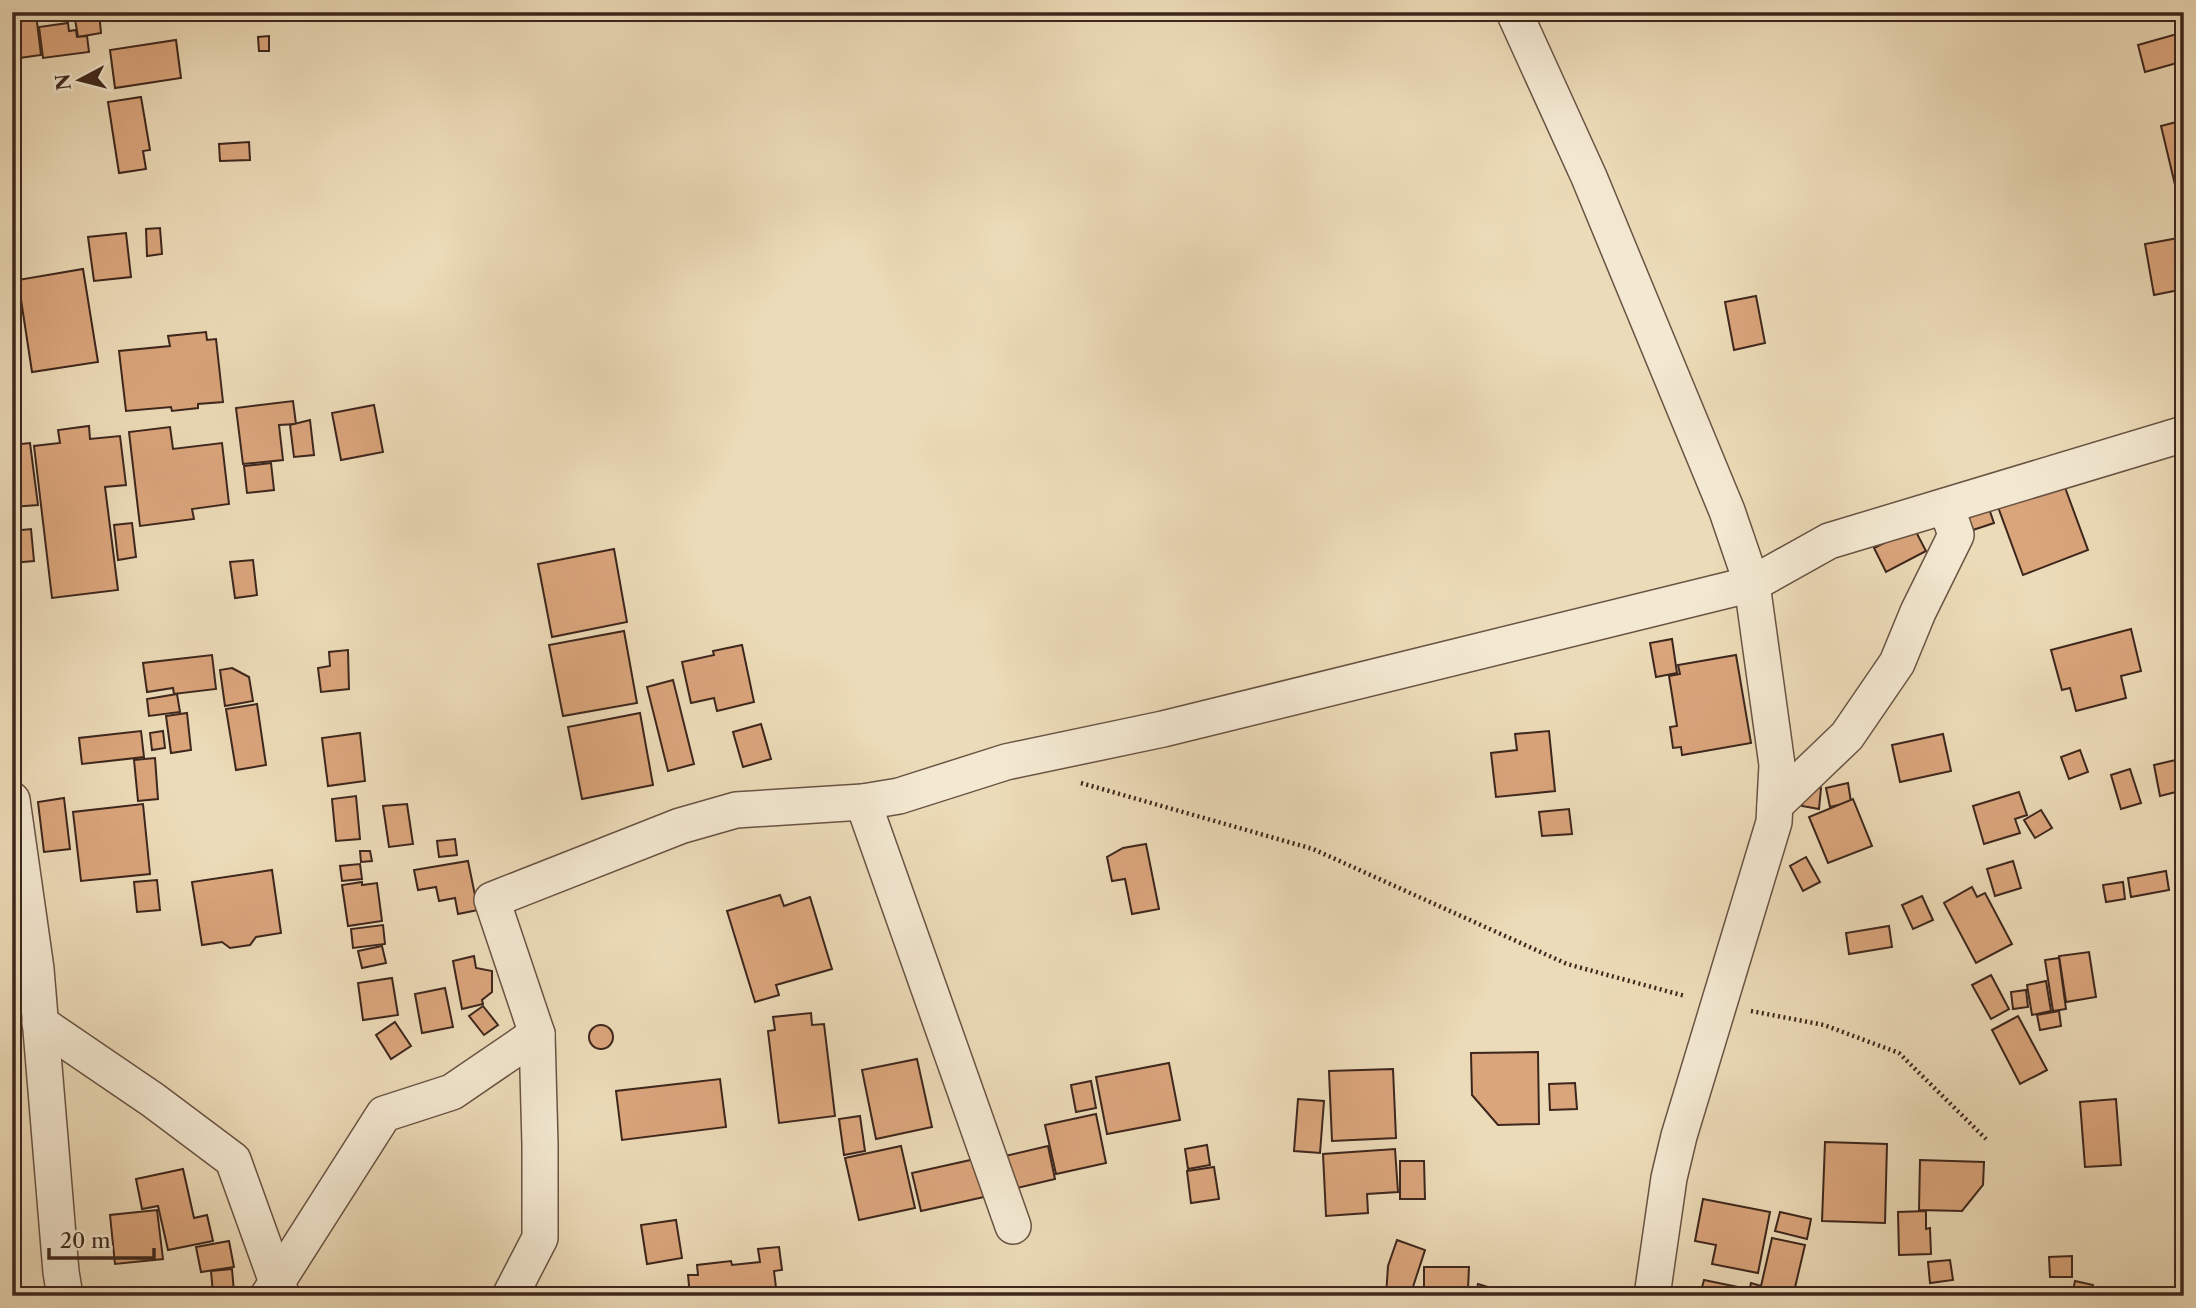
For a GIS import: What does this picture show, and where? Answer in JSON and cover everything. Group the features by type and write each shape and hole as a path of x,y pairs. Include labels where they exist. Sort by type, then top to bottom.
{"street":[{"path":"1514,12 1589,177 1727,512 1752,584 1777,765 1774,822 1679,1136 1669,1178 1652,1296"},
{"path":"510,1296 540,1238 537,1034 492,900 680,826 736,810 863,802 899,796 1006,762 1176,725 1752,584 1829,541 2184,434"},
{"path":"1774,805 1847,736 1896,663 1956,535 1946,506"},
{"path":"12,800 36,969 65,1296"},
{"path":"863,802 1013,1226"},
{"path":"40,1023 153,1100 233,1160 276,1291"},
{"path":"276,1291 384,1114 452,1092 537,1034"}],"path":[{"path":"1073,781 1313,849 1567,964 1718,1004 1824,1025 1899,1053 1986,1139"}],"building":[{"path":"12,12 23,12 23,16 36,14 41,55 12,59"},
{"path":"67,12 99,12 101,33 78,37 75,19 68,19"},
{"path":"68,23 69,31 76,30 77,37 87,36 89,52 43,58 39,27"},
{"path":"2184,32 2184,61 2145,72 2138,45"},
{"path":"269,36 269,51 259,51 258,37"},
{"path":"176,40 181,78 115,88 110,50"},
{"path":"141,97 150,150 143,151 146,169 119,173 108,102"},
{"path":"2184,120 2184,209 2181,210 2161,126"},
{"path":"249,142 250,160 220,161 219,144"},
{"path":"160,228 162,254 147,256 146,229"},
{"path":"126,233 131,277 94,281 88,237"},
{"path":"2184,237 2184,289 2154,295 2145,244"},
{"path":"83,269 98,362 32,372 18,280"},
{"path":"1756,296 1765,343 1734,350 1725,302"},
{"path":"206,332 207,340 216,339 223,402 198,404 198,408 172,411 171,407 126,411 119,351 170,346 168,336"},
{"path":"293,401 296,424 279,425 283,460 243,464 236,408"},
{"path":"374,405 383,452 341,460 332,413"},
{"path":"310,420 314,455 294,457 290,425"},
{"path":"89,426 90,439 120,436 126,485 105,487 118,590 52,598 34,446 60,443 58,430"},
{"path":"170,427 173,449 222,443 229,504 192,509 194,519 140,526 129,432"},
{"path":"30,443 38,505 12,507 12,445"},
{"path":"271,463 274,490 247,493 244,466"},
{"path":"2063,482 2088,550 2023,575 1998,507"},
{"path":"1986,500 1994,523 1973,530 1965,508"},
{"path":"132,523 136,557 118,560 114,525"},
{"path":"1914,528 1926,551 1886,572 1874,548"},
{"path":"31,529 34,561 12,563 12,531"},
{"path":"614,549 627,622 552,637 538,564"},
{"path":"253,560 257,595 235,598 230,562"},
{"path":"2131,629 2141,671 2121,676 2126,698 2076,711 2070,688 2062,690 2051,650"},
{"path":"624,631 637,703 563,716 549,645"},
{"path":"1672,639 1677,673 1656,677 1650,643"},
{"path":"742,645 754,702 717,711 714,698 691,703 682,662 714,655 713,651"},
{"path":"348,650 349,689 321,692 318,668 330,666 329,652"},
{"path":"212,655 216,689 174,694 173,688 147,692 143,663"},
{"path":"1736,655 1751,743 1682,755 1681,747 1673,748 1670,727 1677,726 1669,676 1680,674 1678,665"},
{"path":"232,668 249,677 253,701 225,706 220,670"},
{"path":"673,680 694,764 668,771 647,687"},
{"path":"177,694 180,712 149,716 147,699"},
{"path":"257,704 266,765 236,770 226,709"},
{"path":"187,713 191,750 171,753 166,716"},
{"path":"640,713 653,785 582,799 568,727"},
{"path":"761,724 771,759 743,767 733,732"},
{"path":"141,731 144,757 82,764 79,738"},
{"path":"163,731 165,748 152,750 150,733"},
{"path":"1549,731 1555,791 1496,797 1491,753 1517,750 1515,734"},
{"path":"360,733 365,781 328,786 322,738"},
{"path":"1943,734 1951,771 1900,782 1892,745"},
{"path":"2080,750 2088,772 2069,779 2061,757"},
{"path":"155,758 158,799 138,801 134,760"},
{"path":"2184,758 2184,790 2160,796 2154,765"},
{"path":"2130,769 2141,803 2121,809 2111,775"},
{"path":"1848,783 1851,802 1830,807 1826,788"},
{"path":"1805,785 1821,788 1819,809 1802,806"},
{"path":"2019,792 2027,815 2015,819 2020,833 1984,844 1973,806"},
{"path":"356,796 360,839 336,841 332,799"},
{"path":"64,798 70,849 44,852 38,802"},
{"path":"1853,799 1872,846 1828,863 1809,817"},
{"path":"143,804 150,874 81,881 73,812"},
{"path":"407,804 413,844 389,847 383,806"},
{"path":"1569,809 1572,834 1542,836 1539,812"},
{"path":"2041,810 2052,828 2035,838 2024,820"},
{"path":"455,839 457,855 439,857 437,841"},
{"path":"1146,844 1159,909 1132,914 1125,879 1112,881 1107,857 1123,848"},
{"path":"360,851 370,851 372,861 361,862"},
{"path":"1806,857 1820,882 1803,891 1790,866"},
{"path":"2184,860 2184,887 2178,888 2175,861"},
{"path":"468,861 478,910 458,914 455,898 439,901 436,887 418,890 414,870"},
{"path":"2013,861 2021,888 1995,896 1987,869"},
{"path":"360,864 362,879 342,881 340,866"},
{"path":"272,870 281,933 256,937 250,945 230,948 222,942 202,945 192,882"},
{"path":"2166,871 2169,890 2131,897 2128,878"},
{"path":"157,880 160,910 137,912 134,882"},
{"path":"362,882 362,885 377,883 382,921 348,926 342,885"},
{"path":"2123,882 2125,899 2106,902 2103,885"},
{"path":"1972,887 1977,897 1985,893 2012,944 1976,963 1944,903"},
{"path":"780,895 784,906 810,897 832,969 776,985 779,995 755,1002 727,911"},
{"path":"1922,896 1933,920 1913,929 1902,905"},
{"path":"383,925 385,944 353,948 351,929"},
{"path":"1889,926 1892,947 1849,954 1846,933"},
{"path":"382,946 386,963 362,968 358,951"},
{"path":"2089,952 2096,997 2066,1002 2059,956"},
{"path":"474,956 476,968 492,971 492,992 482,1000 483,1004 462,1009 453,961"},
{"path":"2059,958 2066,1009 2053,1011 2045,960"},
{"path":"1991,975 2009,1009 1991,1019 1972,985"},
{"path":"392,978 398,1015 363,1020 358,983"},
{"path":"2046,981 2051,1011 2032,1015 2027,985"},
{"path":"445,988 453,1027 422,1033 415,994"},
{"path":"2026,990 2028,1007 2013,1009 2011,992"},
{"path":"483,1006 498,1025 484,1035 469,1016"},
{"path":"2059,1011 2061,1026 2040,1030 2037,1015"},
{"path":"811,1013 812,1025 824,1024 835,1116 779,1123 768,1031 775,1030 773,1017"},
{"path":"2018,1016 2047,1070 2020,1084 1992,1030"},
{"path":"395,1022 411,1046 391,1059 376,1035"},
{"path":"596,1025 606,1025 613,1032 613,1042 606,1049 596,1049 589,1042 589,1032"},
{"path":"1538,1052 1539,1124 1498,1125 1472,1095 1471,1053"},
{"path":"917,1059 932,1127 876,1139 862,1070"},
{"path":"1169,1063 1180,1120 1107,1134 1096,1077"},
{"path":"1393,1069 1396,1138 1332,1141 1329,1071"},
{"path":"720,1079 726,1127 622,1140 616,1091"},
{"path":"1091,1081 1096,1108 1076,1112 1071,1085"},
{"path":"1575,1083 1577,1109 1550,1110 1549,1084"},
{"path":"1298,1099 1324,1101 1320,1153 1294,1151"},
{"path":"2116,1099 2121,1165 2085,1167 2080,1102"},
{"path":"1096,1114 1106,1163 1056,1174 1045,1125"},
{"path":"860,1116 865,1151 844,1155 839,1119"},
{"path":"1825,1142 1887,1144 1885,1223 1822,1221"},
{"path":"1207,1145 1210,1165 1188,1169 1185,1149"},
{"path":"901,1146 915,1208 859,1220 845,1158"},
{"path":"1048,1146 1055,1179 1009,1190 1001,1157"},
{"path":"1395,1149 1398,1192 1367,1194 1368,1213 1326,1216 1323,1154"},
{"path":"975,1159 984,1197 921,1211 912,1173"},
{"path":"1920,1160 1984,1162 1983,1185 1962,1211 1919,1210"},
{"path":"1400,1161 1424,1161 1425,1199 1400,1199"},
{"path":"1214,1167 1219,1199 1191,1203 1187,1171"},
{"path":"183,1169 194,1218 207,1215 213,1241 168,1250 158,1206 142,1209 136,1179"},
{"path":"1703,1199 1770,1212 1758,1273 1712,1264 1716,1245 1695,1241"},
{"path":"157,1210 163,1259 115,1264 110,1215"},
{"path":"1926,1211 1931,1254 1899,1255 1898,1212"},
{"path":"1780,1212 1811,1219 1807,1239 1775,1231"},
{"path":"676,1220 682,1258 647,1264 641,1225"},
{"path":"1772,1238 1805,1245 1793,1296 1748,1296 1751,1283 1761,1286"},
{"path":"1397,1240 1425,1250 1410,1296 1386,1296 1388,1266"},
{"path":"229,1241 234,1267 201,1272 196,1247"},
{"path":"779,1247 782,1270 774,1271 777,1296 690,1296 688,1275 698,1275 697,1265 731,1261 732,1265 760,1262 758,1249"},
{"path":"2072,1256 2072,1277 2050,1277 2049,1257"},
{"path":"1950,1260 1953,1280 1930,1283 1928,1262"},
{"path":"1424,1267 1469,1267 1468,1289 1424,1289"},
{"path":"232,1269 234,1292 213,1294 211,1271"},
{"path":"1704,1280 1743,1288 1741,1296 1700,1295"},
{"path":"2075,1281 2093,1285 2091,1296 2072,1296"},
{"path":"1478,1284 1504,1292 1503,1296 1475,1296"}]}
